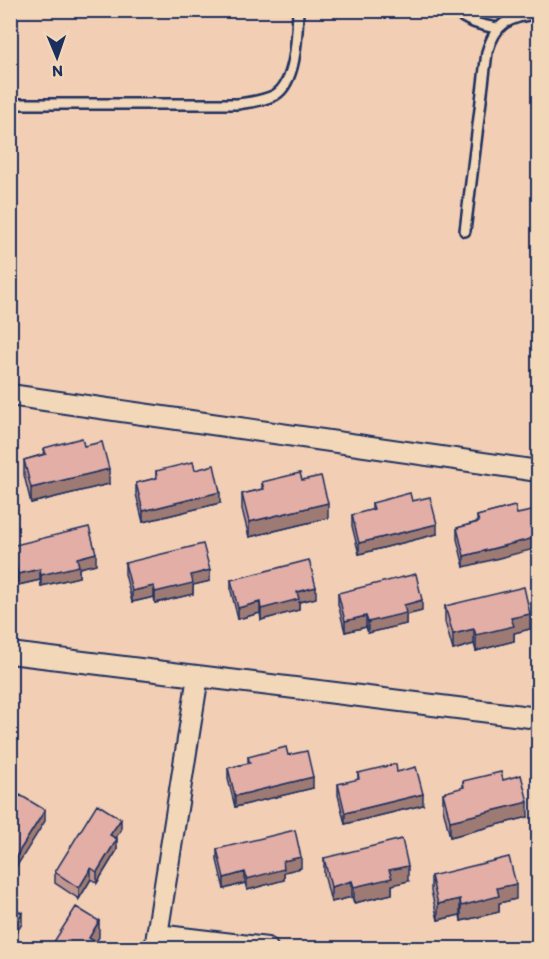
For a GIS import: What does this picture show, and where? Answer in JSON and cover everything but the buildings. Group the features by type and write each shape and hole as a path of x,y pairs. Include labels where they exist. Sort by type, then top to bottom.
{"street":[{"path":"10,395 538,471"},
{"path":"10,653 538,718"},
{"path":"198,676 156,942 267,948"}],"lane":[{"path":"10,104 238,104 261,100 278,93 289,77 297,49 298,10"},
{"path":"454,10 463,18 476,24 497,28"},
{"path":"465,231 487,52 497,28 507,21 538,13"}]}
